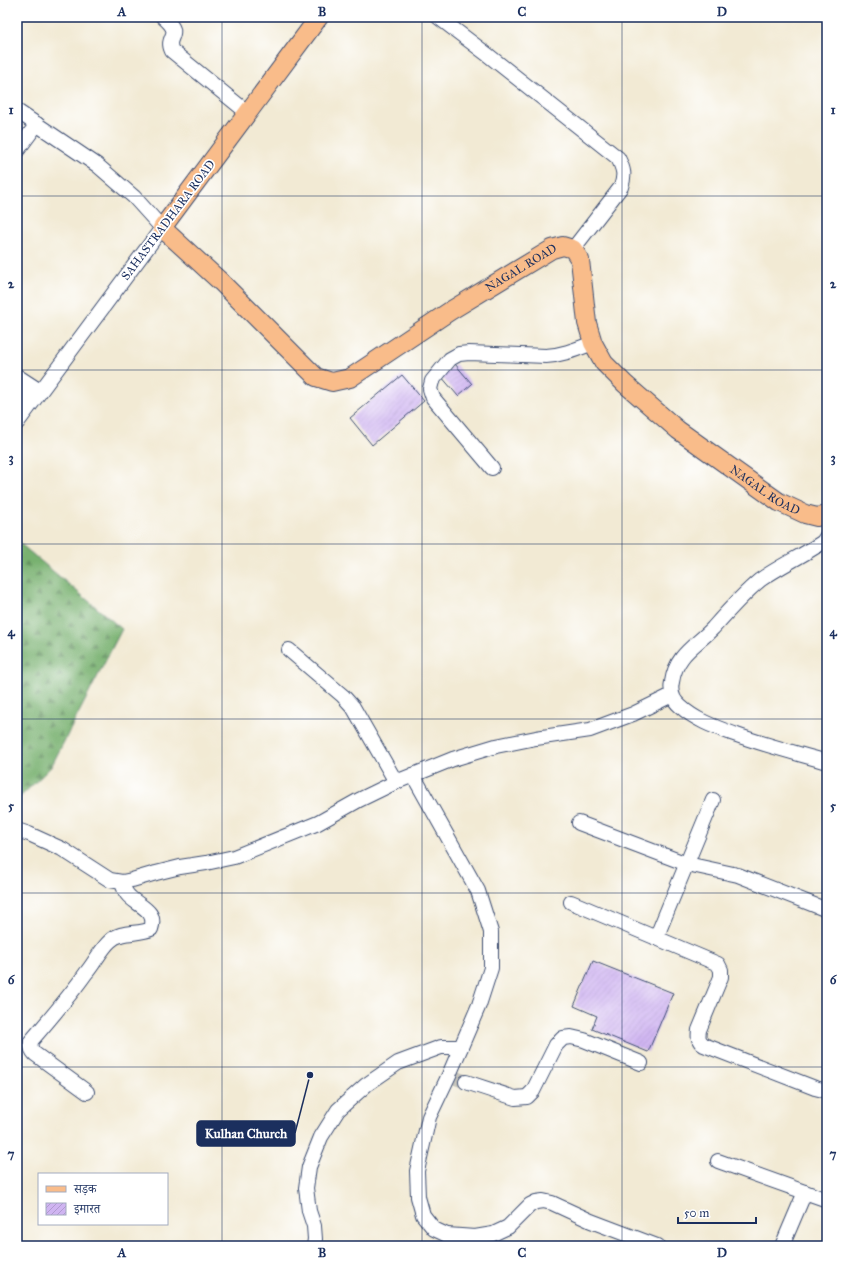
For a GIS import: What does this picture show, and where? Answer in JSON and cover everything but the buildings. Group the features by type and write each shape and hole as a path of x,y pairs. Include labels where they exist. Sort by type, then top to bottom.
{"main road":[{"name":"SAHASTRADHARA ROAD","path":"162,228 319,17"},
{"name":"NAGAL ROAD","path":"162,228 221,282 316,377 332,382 350,378 450,311 552,248 563,246 573,249 580,260 587,323 593,343 604,363 625,384 678,430 778,502 805,514 817,517 827,515"}],"street":[{"path":"163,17 172,24 174,29 170,41 172,51 248,112"},
{"path":"438,17 618,158 623,168 624,177 621,187 573,249"},
{"path":"17,111 96,165 134,197 162,228"},
{"path":"17,150 37,124"},
{"name":"SAHASTRADHARA ROAD","path":"17,423 162,228"},
{"path":"492,468 433,398 430,389 432,381 450,358 459,354 469,353 546,356 558,355 593,343"},
{"path":"17,376 37,396"},
{"path":"17,390 37,396"},
{"path":"827,536 823,542 778,568 746,593 708,633 686,652 679,661 673,674 671,685 672,695 679,706 709,725 765,744 827,762"},
{"path":"289,650 354,706 396,782"},
{"path":"17,830 62,848 110,880 122,882 132,880 180,867 234,857 318,823 359,800 396,782 453,759 496,746 590,730 633,714 672,695"},
{"path":"413,775 478,891 491,932 491,968 479,1005 461,1047 457,1078 429,1117 417,1171 418,1197 423,1215 434,1229 452,1241 480,1242 508,1227 530,1205 543,1201 552,1203 591,1221 657,1246"},
{"path":"656,938 713,800"},
{"path":"579,823 687,864 738,875 827,910"},
{"path":"87,1092 35,1054 31,1050 30,1045 31,1041 86,974 110,941 117,936 144,932 151,929 153,923 151,916 146,908 128,895 122,882"},
{"path":"571,902 718,964 721,970 721,977 698,1030 700,1042 704,1045 815,1088 827,1091"},
{"path":"457,1078 515,1098 526,1097 533,1091 556,1045 563,1038 572,1037 584,1040 641,1064"},
{"path":"314,1246 315,1239 306,1188 309,1167 321,1137 338,1110 366,1085 398,1063 441,1047 461,1047"},
{"path":"718,1161 827,1200"},
{"path":"782,1246 805,1192"}],"green space":[{"path":"17,541 122,629 51,767 17,800"}],"tunnel":[{"path":"456,1078 466,1082"}],"place":[{"name":"Kulhan Church","path":"310,1075"}]}
